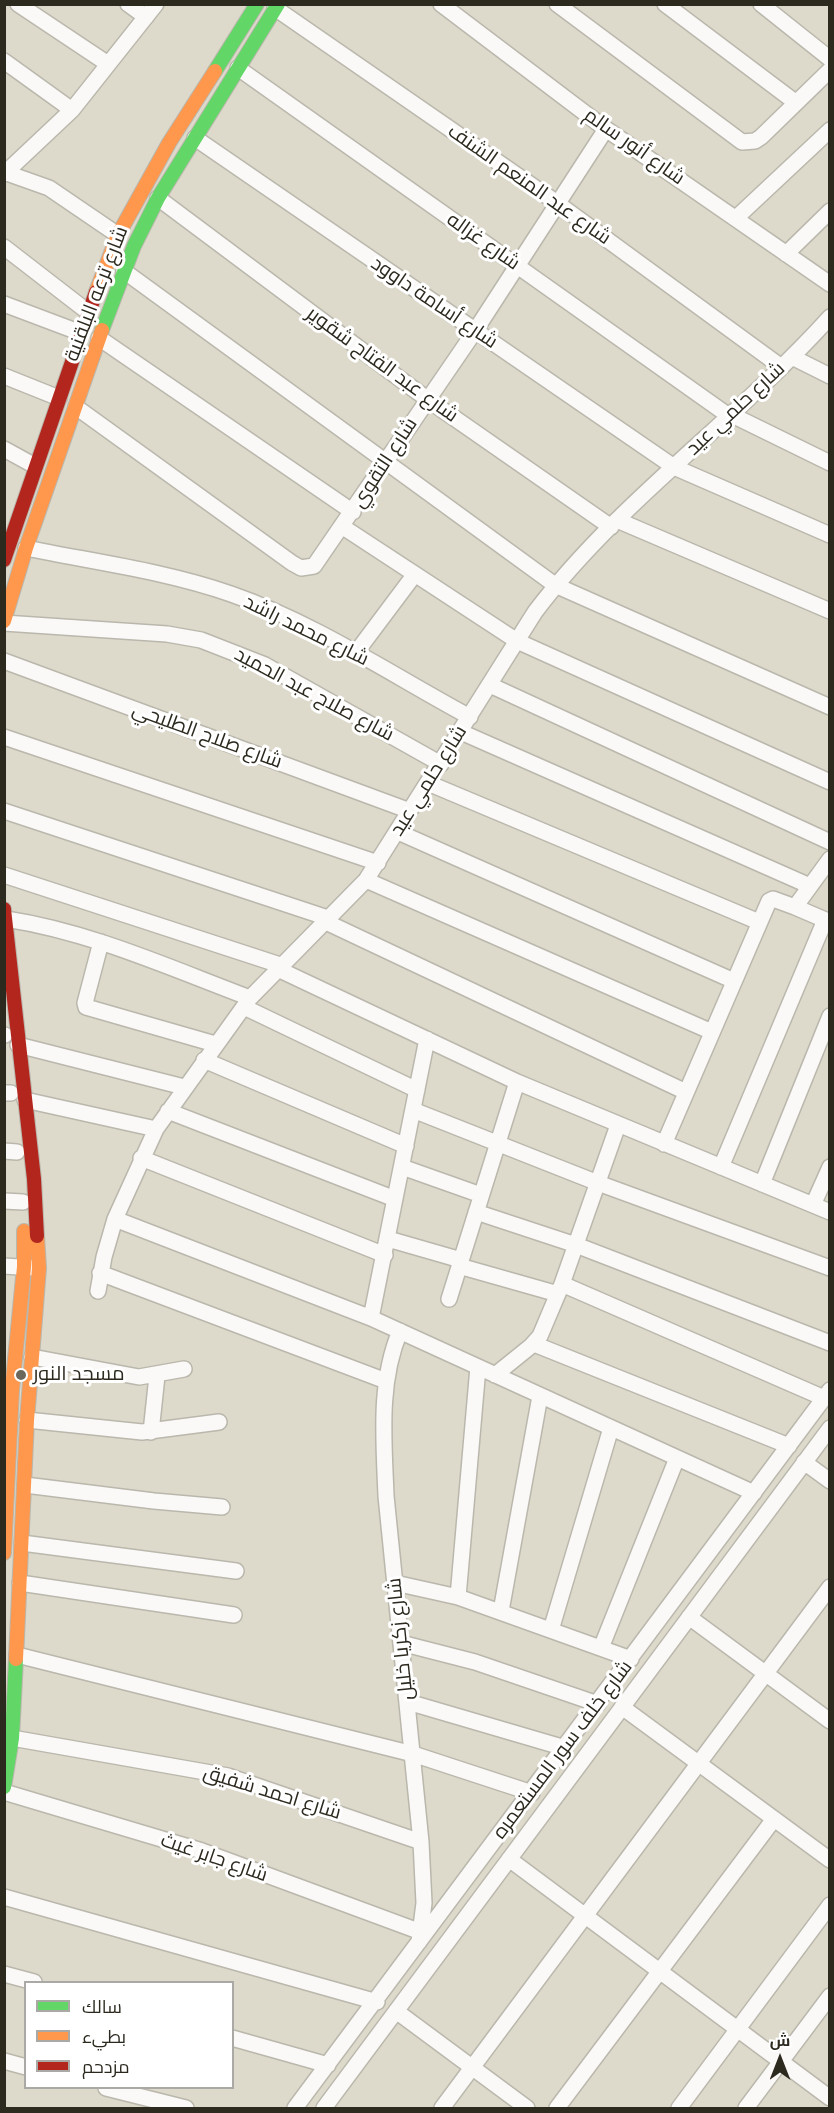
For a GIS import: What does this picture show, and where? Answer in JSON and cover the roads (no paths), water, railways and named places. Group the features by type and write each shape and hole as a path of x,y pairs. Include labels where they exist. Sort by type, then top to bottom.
{"street":[{"path":"18,4 108,64"},
{"path":"128,4 146,17"},
{"path":"118,235 49,188 5,173 72,110 156,4"},
{"name":"شارع أنور سالم","path":"441,4 606,129 830,284"},
{"path":"557,4 742,142 755,141 761,137 830,70"},
{"path":"665,4 795,102"},
{"path":"761,4 830,59"},
{"name":"شارع ترعه البلقنية","path":"4,622 26,548 124,271 158,198 277,6"},
{"name":"شارع عبد المنعم الشنف","path":"277,6 786,361 830,376"},
{"name":"شارع ترعه البلقنية","path":"4,561 8,536 118,235 157,163 250,7"},
{"path":"4,61 72,110"},
{"name":"شارع غزاله","path":"238,68 729,415 830,463"},
{"name":"شارع التقوي","path":"76,408 301,568 314,567 475,331 606,129"},
{"path":"736,218 830,130"},
{"name":"شارع أسامة داوود","path":"195,138 674,467 830,535"},
{"name":"شارع عبد الفتاح شقوير","path":"158,198 427,399 614,524 830,610"},
{"path":"786,254 830,211"},
{"path":"4,247 88,312"},
{"path":"124,271 555,585 830,707"},
{"path":"4,304 81,333"},
{"name":"شارع حلمي عيد","path":"98,1291 100,1273 115,1219 156,1129 215,1044 247,1003 366,880 555,585 614,524 830,317"},
{"path":"99,338 353,512"},
{"path":"4,376 59,398"},
{"path":"4,449 35,466"},
{"path":"343,527 517,641 830,782"},
{"name":"شارع محمد راشد","path":"26,548 197,584 230,594 294,620 470,717"},
{"path":"356,654 415,574"},
{"name":"شارع صلاح عبد الحميد","path":"4,622 167,634 201,640 265,665 441,764"},
{"name":"شارع صلاح الطليحي","path":"4,661 410,811"},
{"path":"490,686 830,842"},
{"path":"461,732 810,886"},
{"path":"4,737 378,863"},
{"path":"428,783 759,922"},
{"path":"4,811 327,920 686,1092"},
{"path":"398,832 734,981"},
{"path":"795,907 830,859"},
{"path":"4,875 281,968 517,1082 830,1212"},
{"path":"366,880 712,1032"},
{"path":"664,1144 759,922 772,899 795,907 827,921 721,1167"},
{"path":"4,1552 11,1328 31,1268 23,1202 11,1151 18,1045 5,914 101,942 247,1003 417,1090"},
{"path":"101,942 85,1003 86,1007 215,1044"},
{"path":"762,1184 830,1016"},
{"path":"4,1787 12,1737 17,1654 27,1420 32,1357 31,1268 36,1209 13,1095 5,1034"},
{"path":"371,1318 428,1040"},
{"path":"18,1045 184,1087"},
{"path":"204,1060 406,1146"},
{"path":"449,1299 517,1082"},
{"path":"13,1095 156,1129"},
{"path":"413,1110 598,1184 830,1268"},
{"path":"168,1112 396,1199"},
{"path":"495,1375 534,1344 560,1289 618,1125"},
{"path":"141,1158 386,1247 460,1263 560,1289 827,1394"},
{"path":"402,1167 482,1196"},
{"path":"813,1205 830,1167"},
{"path":"4,1202 23,1202"},
{"path":"476,1212 576,1245 830,1343"},
{"path":"115,1219 371,1318 754,1493"},
{"path":"4,1266 31,1268"},
{"path":"100,1273 386,1381"},
{"name":"شارع زكريا خليل","path":"400,1331 393,1349 386,1381 384,1454 421,1842 424,1903 417,1948"},
{"path":"534,1344 789,1446"},
{"path":"32,1357 125,1376 157,1376 184,1369"},
{"path":"458,1597 478,1367"},
{"path":"151,1432 157,1376"},
{"name":"شارع خلف سور المستعمره","path":"295,2109 377,2002 827,1394"},
{"path":"501,1611 540,1396"},
{"path":"27,1420 151,1432 219,1422"},
{"path":"551,1630 611,1428"},
{"path":"324,2109 830,1428"},
{"path":"601,1648 677,1458"},
{"path":"804,1462 830,1481"},
{"path":"25,1485 154,1502 222,1506"},
{"path":"22,1543 236,1570"},
{"path":"395,1582 458,1597 501,1611 631,1659"},
{"path":"20,1583 234,1615"},
{"path":"442,2109 830,1587"},
{"path":"689,1617 830,1721"},
{"path":"401,1643 475,1662 598,1704"},
{"path":"17,1654 413,1754 532,1793"},
{"path":"408,1702 565,1748"},
{"path":"622,1707 830,1860"},
{"name":"شارع احمد شفيق","path":"12,1737 228,1776 421,1842"},
{"name":"شارع جابر غيث","path":"4,1792 202,1851 421,1932"},
{"path":"556,2109 774,1819"},
{"path":"509,1859 830,2098"},
{"path":"4,1897 377,2002"},
{"path":"679,2109 830,1905"},
{"path":"4,1974 27,1981"},
{"path":"746,2109 830,1996"},
{"path":"396,2011 527,2109"},
{"path":"234,2039 328,2065"},
{"path":"4,2061 24,2066"},
{"path":"110,2089 186,2109"}],"place":[{"name":"مسجد النور","path":"21,1375"}]}
